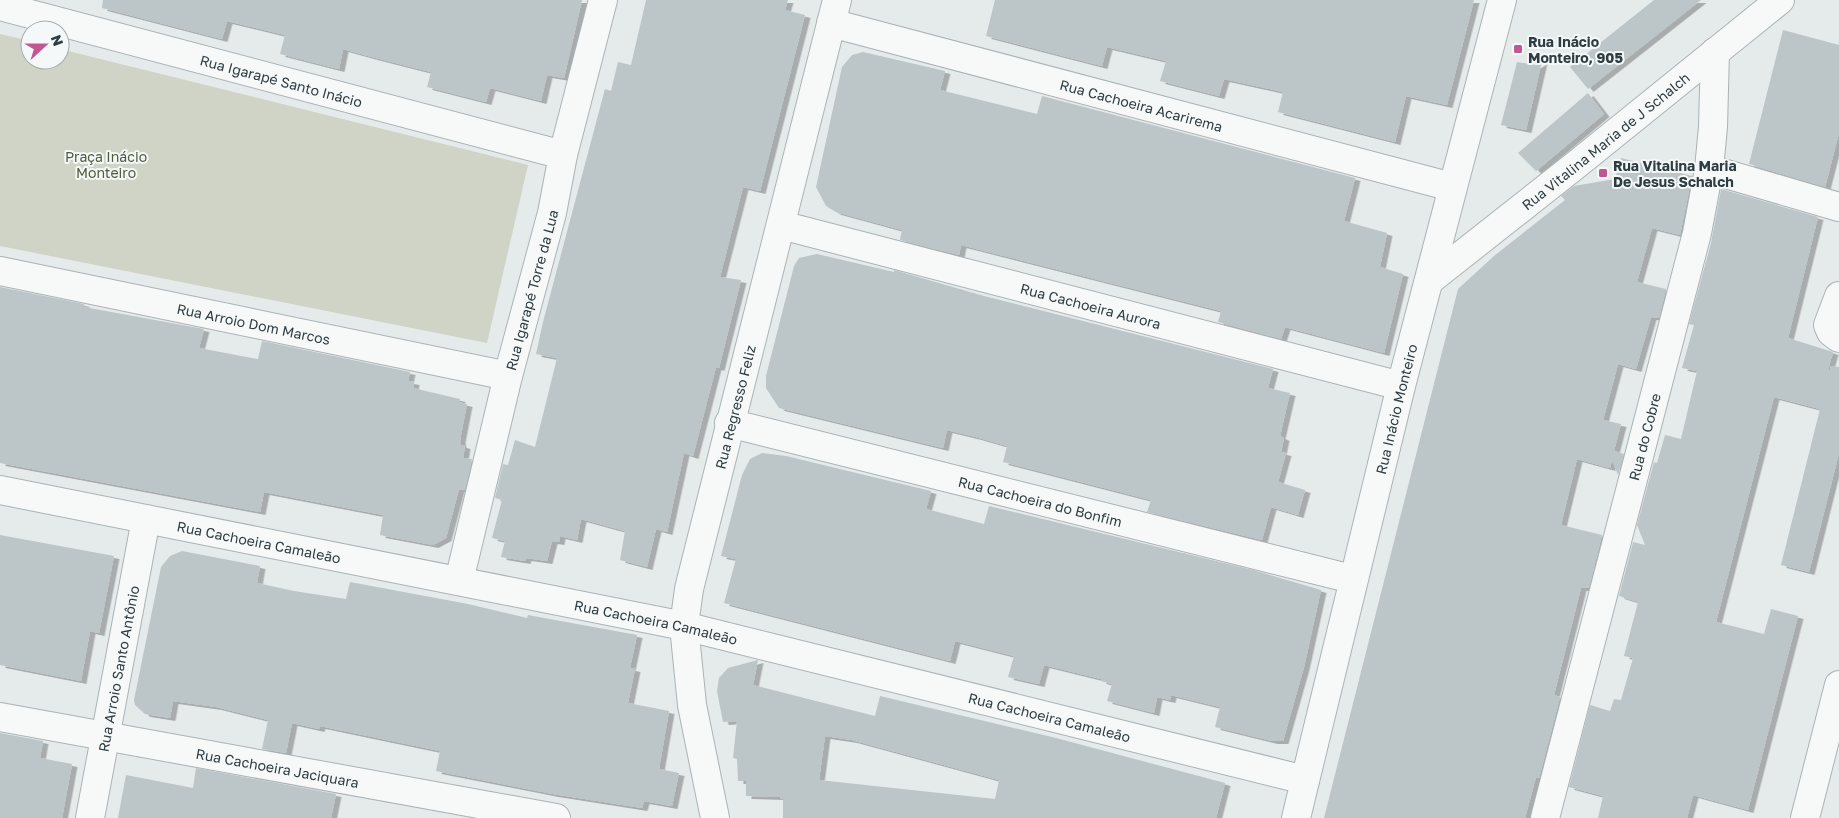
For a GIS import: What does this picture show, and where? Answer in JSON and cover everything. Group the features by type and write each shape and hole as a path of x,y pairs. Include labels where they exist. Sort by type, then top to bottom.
{"street":[{"name":"Rua Igarapé Torre da Lua","path":"459,581 508,376 552,213 563,155 603,0"},
{"name":"Rua Inácio Monteiro","path":"1296,818 1352,580 1430,280 1452,187 1502,0"},
{"name":"Rua Vitalina Maria de J Schalch","path":"1430,280 1578,164 1780,0"},
{"name":"Rua Igarapé Santo Inácio","path":"0,6 563,155"},
{"name":"Rua Cachoeira Acarirema","path":"834,12 1452,187"},
{"name":"Rua Regresso Feliz","path":"715,818 692,705 684,626 689,590 729,423 834,12"},
{"name":"Rua do Cobre","path":"1545,818 1696,233 1709,169 1713,127 1715,52"},
{"path":"1709,169 1839,207"},
{"name":"Rua Cachoeira Aurora","path":"781,225 1401,386"},
{"name":"Rua Arroio Dom Marcos","path":"0,271 508,376"},
{"path":"1839,296 1828,325 1839,338"},
{"name":"Rua Cachoeira do Bonfim","path":"729,423 1352,580"},
{"name":"Rua Cachoeira Camaleão","path":"0,490 337,559 459,581 684,626 1305,780"},
{"name":"Rua Arroio Santo Antônio","path":"90,818 103,737 146,519"},
{"path":"1806,818 1839,685"},
{"name":"Rua Cachoeira Jaciquara","path":"0,717 455,809 556,818"}],"green space":[{"name":"Praça Inácio Monteiro","path":"0,34 20,39 20,70 70,70 70,51 528,165 487,343 0,246"}],"building":[{"path":"103,0 582,0 564,78 547,75 541,101 490,88 486,102 427,87 431,72 343,49 339,69 280,54 285,35 227,21 222,39 102,8"},
{"path":"646,0 788,0 785,10 805,15 760,191 743,187 720,277 741,280 719,368 716,367 693,456 684,453 667,532 656,529 647,567 620,560 625,531 581,519 577,540 560,536 559,542 552,541 547,561 526,558 525,561 501,557 505,541 492,538 502,500 495,498 503,464 508,465 515,440 535,447 557,358 536,354 543,322 605,89 611,91 618,62 631,65"},
{"path":"995,0 1474,0 1447,105 1406,96 1395,142 1278,112 1283,92 1224,79 1219,96 1160,81 1166,61 1107,47 1102,66 986,36"},
{"path":"1654,0 1701,0 1588,89 1570,67"},
{"path":"1783,30 1839,45 1839,133 1825,187 1749,164"},
{"path":"863,52 945,71 940,90 1037,114 1042,96 1355,178 1344,221 1387,233 1380,267 1403,274 1384,353 1285,327 1281,339 1218,322 1221,311 961,245 959,255 900,240 902,230 836,212 826,206 816,187 842,67 852,55"},
{"path":"1542,61 1526,130 1501,125 1517,62 1536,65"},
{"path":"1588,93 1604,114 1536,171 1518,153"},
{"path":"1621,158 1692,176 1680,235 1652,228 1637,282 1666,289 1659,318 1651,317 1636,369 1618,364 1603,420 1621,424 1614,451 1624,454 1618,475 1612,460 1610,468 1577,459 1561,525 1602,535 1589,588 1581,588 1554,695 1560,697 1539,778 1536,777 1525,818 1324,818 1458,289 1494,256 1565,200 1561,196 1574,186 1615,179"},
{"path":"1721,189 1818,217 1788,338 1833,352 1828,370 1830,371 1831,366 1839,367 1839,453 1809,572 1781,565 1820,409 1774,397 1716,622 1764,634 1771,609 1798,616 1748,810 1693,795 1687,818 1598,818 1603,796 1569,787 1590,705 1610,711 1614,699 1621,700 1633,658 1624,656 1638,602 1619,596 1633,542 1645,545 1637,525 1654,462 1657,463 1665,435 1681,439 1697,371 1682,368 1694,325 1689,324 1711,243"},
{"path":"817,254 894,272 894,270 984,296 1273,369 1268,388 1290,393 1280,436 1284,438 1281,452 1286,453 1278,482 1305,490 1298,515 1271,507 1262,540 1147,512 1151,500 1003,462 1007,446 976,437 947,430 943,448 779,408 766,388 766,376 794,266 799,258"},
{"path":"0,287 84,304 84,307 204,329 199,348 258,359 262,341 410,372 408,381 414,382 413,388 460,399 459,402 467,404 460,440 461,445 465,446 463,458 472,459 465,490 459,489 446,538 433,545 380,535 383,515 264,492 260,512 0,463"},
{"path":"762,453 786,456 931,491 926,509 984,524 989,506 1253,570 1321,590 1304,667 1283,741 1272,741 1215,727 1220,707 1171,695 1170,700 1157,697 1154,713 1107,701 1112,684 1101,681 1101,679 1044,665 1039,684 1008,677 1014,656 955,641 950,661 724,603 736,559 721,556 742,475 750,459"},
{"path":"0,535 114,556 99,633 90,631 81,681 0,665"},
{"path":"182,551 260,566 257,583 294,591 346,599 350,582 468,604 527,618 528,615 637,635 630,668 635,669 628,703 669,711 659,769 679,773 672,806 644,801 642,808 553,794 436,771 440,751 320,726 319,729 292,723 286,753 262,749 268,720 216,707 173,701 170,718 145,714 135,705 134,700 161,567 170,556"},
{"path":"758,660 753,685 875,716 880,696 1056,738 1225,783 1216,818 783,818 783,799 780,799 780,797 746,796 746,781 738,781 737,759 733,758 737,721 723,722 717,691 719,678 728,668","holes":["825,736 852,740 999,780 995,799 819,780"]},
{"path":"0,733 43,741 40,758 72,764 62,818 0,818"},
{"path":"196,768 336,794 331,818 118,818 126,775 193,788"}],"place":[{"name":"Rua Inácio Monteiro, 905","path":"1518,49"},
{"name":"Rua Vitalina Maria De Jesus Schalch","path":"1603,173"}]}
